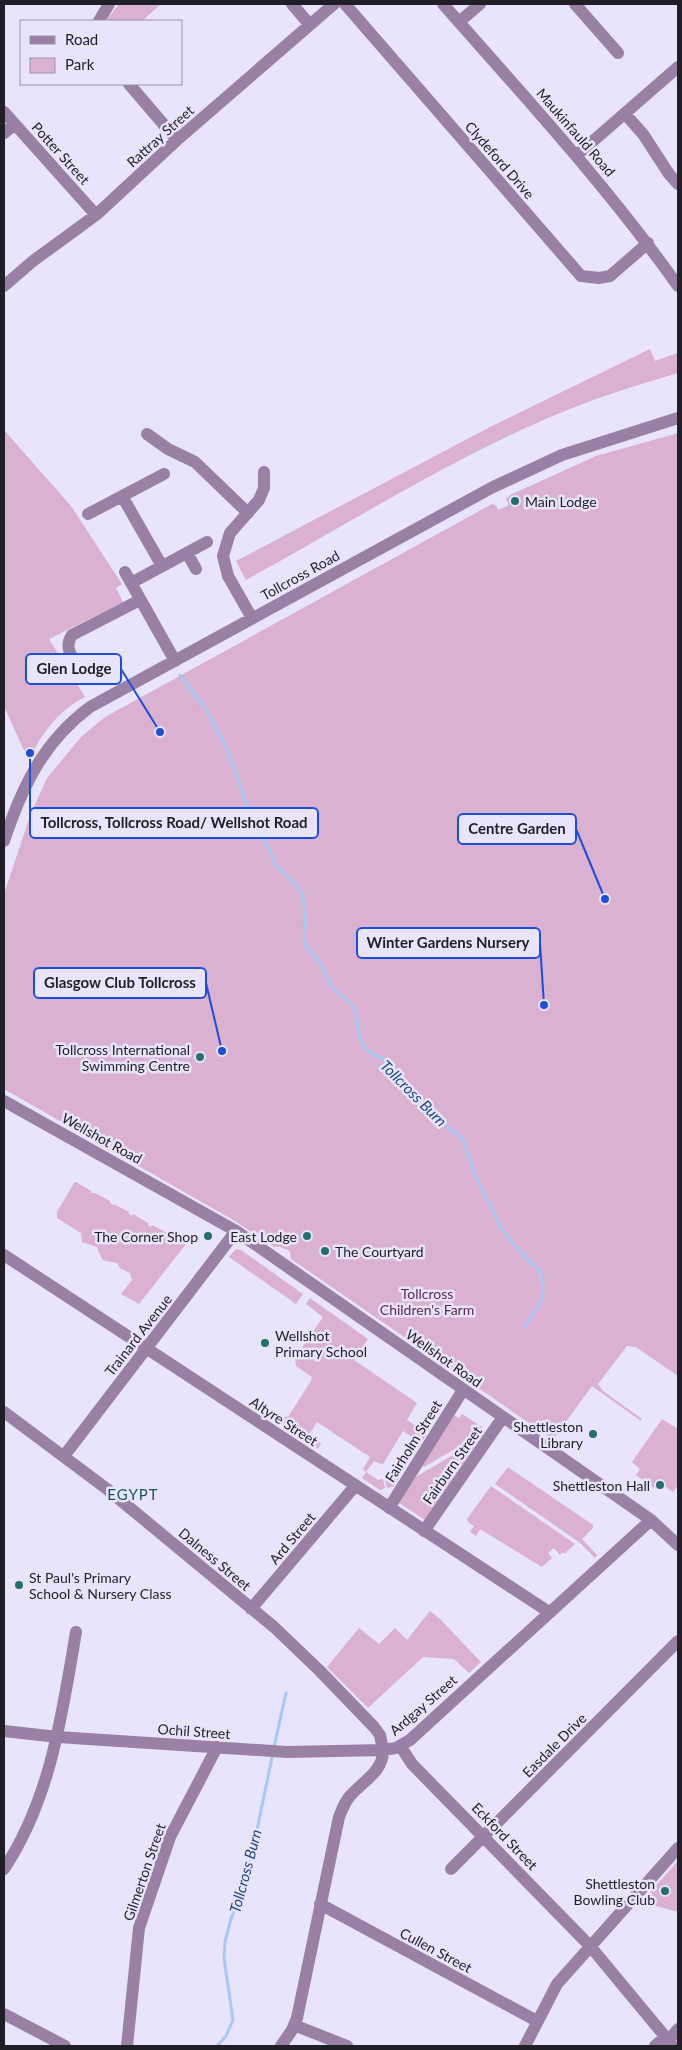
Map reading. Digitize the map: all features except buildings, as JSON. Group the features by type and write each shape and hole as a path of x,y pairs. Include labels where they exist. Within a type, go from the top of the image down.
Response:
{"street":[{"path":"100,20 109,4"},
{"path":"292,4 310,24"},
{"name":"Rattray Street","path":"4,286 33,261 96,215 176,140 334,4"},
{"name":"Clydeford Drive","path":"345,4 581,276 599,278 610,276 648,244"},
{"name":"Maukinfauld Road","path":"443,4 577,155 648,244 678,286"},
{"path":"459,22 480,4"},
{"path":"575,4 618,54"},
{"path":"577,155 678,68"},
{"path":"130,85 176,140"},
{"name":"Potter Street","path":"4,112 96,215"},
{"path":"625,114 678,184"},
{"path":"4,133 14,124"},
{"name":"Tollcross Road","path":"4,841 16,804 41,758 81,714 103,699 542,463 585,446 678,418"},
{"path":"146,434 168,449 194,462 248,513"},
{"path":"252,618 228,576 222,556 230,533 259,500 264,488 264,472"},
{"path":"88,514 164,474"},
{"path":"122,496 162,566"},
{"path":"175,661 128,578 162,566 207,542"},
{"path":"187,553 196,569"},
{"path":"78,667 68,649 68,642 72,635 140,600"},
{"path":"4,799 16,804"},
{"name":"Wellshot Road","path":"4,1101 236,1231 651,1520 678,1545"},
{"name":"Trainard Avenue","path":"64,1456 236,1231"},
{"name":"Altyre Street","path":"4,1255 549,1612"},
{"name":"Fairholm Street","path":"389,1508 463,1390"},
{"name":"Dalness Street","path":"4,1412 108,1489 251,1608 320,1671 374,1727 380,1735 383,1750"},
{"name":"Fairburn Street","path":"424,1531 503,1417"},
{"name":"Ard Street","path":"251,1608 355,1486"},
{"name":"Ardgay Street","path":"280,2046 294,2025 339,1817 344,1805 378,1768 383,1750 401,1747 651,1520"},
{"path":"4,1869 15,1852 42,1792 58,1737 76,1632"},
{"name":"Easdale Drive","path":"451,1869 678,1641"},
{"name":"Ochil Street","path":"4,1731 58,1737 288,1752 383,1750"},
{"name":"Eckford Street","path":"401,1747 412,1764 485,1836 590,1946 669,2041"},
{"name":"Gilmerton Street","path":"127,2046 139,1928 170,1837 217,1748"},
{"path":"525,2046 556,1984 678,1848"},
{"name":"Cullen Street","path":"320,1904 537,2021"},
{"path":"4,2014 65,2046"},
{"path":"294,2025 347,2046"},
{"path":"655,2046 669,2041 678,2029"}],"green space":[{"path":"119,4 161,4 143,20 107,20"},
{"path":"650,349 655,361 678,353 678,373 589,402 519,431 401,492 246,580 236,561 492,426"},
{"path":"4,430 71,506 122,584 116,588 123,602 49,639 85,697 61,713 48,728 33,752 26,755 4,706"},
{"name":"Tollcross Children's Farm","path":"678,433 678,1376 636,1347 627,1346 598,1384 603,1391 642,1419 641,1421 592,1386 554,1438 551,1438 291,1259 290,1251 274,1247 233,1220 4,1089 4,894 30,816 47,778 81,737 105,717 492,504 496,505 498,510 509,505 506,499 510,495 596,456"},
{"path":"76,1182 92,1193 110,1201 113,1205 129,1212 132,1216 133,1214 148,1223 151,1227 152,1225 167,1233 166,1235 186,1244 139,1304 121,1294 132,1280 130,1273 120,1268 117,1263 103,1260 97,1247 82,1242 81,1233 57,1218 57,1212"},
{"path":"236,1249 241,1250 303,1294 296,1304 229,1257"},
{"path":"310,1298 368,1339 354,1360 417,1403 407,1420 427,1433 413,1456 407,1452 415,1439 403,1431 383,1464 374,1461 366,1472 363,1469 370,1457 317,1422 309,1435 321,1443 318,1449 281,1424 286,1416 288,1417 312,1377 296,1366 295,1358 323,1317 306,1304"},
{"path":"462,1414 482,1427 479,1435 424,1467 422,1466 454,1415 459,1418"},
{"path":"662,1419 678,1429 678,1485 673,1492 659,1482 654,1488 636,1475 640,1469 632,1462"},
{"path":"480,1439 425,1520 399,1503 414,1478"},
{"path":"406,1454 412,1457 394,1486 387,1488 385,1479 392,1477"},
{"path":"508,1467 593,1525 593,1528 582,1539 597,1555 595,1558 579,1542 495,1484"},
{"path":"366,1472 378,1480 383,1479 385,1488 380,1490 362,1478"},
{"path":"491,1486 575,1544 564,1554 563,1552 560,1555 554,1548 548,1553 552,1558 542,1567 480,1529 476,1536 470,1532 474,1526 467,1519"},
{"path":"430,1611 481,1662 469,1673 454,1659 423,1657 368,1708 327,1667 359,1628 379,1644 395,1628 407,1640"},
{"name":"Shettleston Bowling Club","path":"678,1861 678,1912 641,1902"}],"waterway":[{"name":"Tollcross Burn","path":"180,675 207,711 227,749 252,819 275,864 296,885 303,897 306,920 304,937 306,946 321,964 331,986 352,1005 356,1012 359,1036 363,1045 367,1050 384,1060 426,1108 463,1140 476,1178 501,1227 512,1243 539,1270 543,1285 542,1296 539,1305 524,1327"},
{"name":"Tollcross Burn","path":"274,1747 286,1693"},
{"name":"Tollcross Burn","path":"217,2046 226,2036 233,2020 224,1958 225,1942 249,1868 273,1753"}],"place":[{"name":"Main Lodge","path":"515,501"},
{"name":"Glen Lodge","path":"160,732"},
{"name":"Tollcross, Tollcross Road/ Wellshot Road","path":"30,753"},
{"name":"Centre Garden","path":"605,899"},
{"name":"Winter Gardens Nursery","path":"544,1005"},
{"name":"Glasgow Club Tollcross","path":"222,1051"},
{"name":"Tollcross International Swimming Centre","path":"200,1057"},
{"name":"The Corner Shop","path":"208,1236"},
{"name":"East Lodge","path":"307,1236"},
{"name":"The Courtyard","path":"325,1251"},
{"name":"Wellshot Primary School","path":"265,1343"},
{"name":"Shettleston Library","path":"593,1434"},
{"name":"Shettleston Hall","path":"660,1485"},
{"name":"St Paul's Primary School & Nursery Class","path":"19,1585"},
{"name":"Shettleston Bowling Club","path":"665,1891"}],"district":[{"name":"EGYPT","path":"133,1494"}]}
